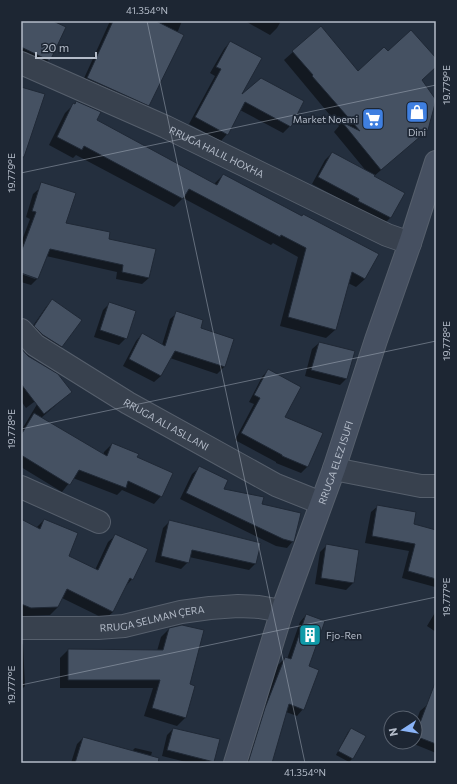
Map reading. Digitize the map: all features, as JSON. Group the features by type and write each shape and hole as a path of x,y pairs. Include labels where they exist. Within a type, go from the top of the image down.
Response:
{"main road":[{"name":"RRUGA ELEZ ISUFI","path":"235,763 282,611 334,469 436,162"}],"street":[{"name":"RRUGA HALIL HOXHA","path":"21,63 166,127 387,235 410,242"},
{"name":"RRUGA ALI ASLLANI","path":"21,330 35,344 128,403 276,485 321,503"},
{"path":"334,469 421,486 436,486"},
{"path":"21,487 99,522"},
{"name":"RRUGA SELMAN ÇERA","path":"21,628 98,628 124,626 181,612 238,606 259,607 282,611"}],"building":[{"path":"21,21 53,21 66,27 50,61 21,47"},
{"path":"113,21 156,21 184,35 149,106 87,78"},
{"path":"321,26 358,71 384,47 388,51 411,30 436,58 436,67 422,80 436,100 428,130 381,170 342,122 360,131 292,51"},
{"path":"230,41 262,58 242,94 261,78 304,101 291,127 245,102 228,135 195,117 221,69 216,67"},
{"path":"21,87 45,94 24,157 21,157"},
{"path":"76,101 101,112 97,120 217,185 223,174 302,216 303,214 379,254 365,279 352,272 336,330 288,317 306,248 281,235 280,237 189,189 183,199 84,146 82,150 57,137 73,103 75,104"},
{"path":"332,152 405,193 391,218 358,201 359,199 318,177"},
{"path":"41,182 76,193 66,223 110,232 109,239 156,249 149,278 122,272 123,265 50,249 38,279 21,273 21,252 36,212 32,211"},
{"path":"52,299 82,320 62,347 43,335 34,326"},
{"path":"109,302 136,311 127,339 100,330"},
{"path":"176,311 203,320 201,328 234,339 225,367 175,351 161,376 129,359 142,333 165,346"},
{"path":"319,342 355,351 347,379 311,370"},
{"path":"21,348 28,356 58,374 72,392 44,414 21,384"},
{"path":"268,369 301,387 285,417 323,433 308,467 282,456 241,433 260,398 254,395"},
{"path":"34,413 107,456 112,443 139,454 137,457 173,473 162,497 128,481 126,488 79,470 70,485 21,455 21,435"},
{"path":"199,466 228,480 224,489 264,497 262,504 301,513 294,542 283,539 186,493"},
{"path":"377,505 416,512 414,524 436,530 436,579 408,571 415,544 372,536"},
{"path":"21,519 40,529 44,519 78,533 69,556 98,570 115,534 148,549 133,580 130,578 113,612 67,589 58,607 31,608 21,604"},
{"path":"169,520 261,543 256,564 192,550 189,563 161,556"},
{"path":"326,544 359,550 354,583 321,578"},
{"path":"306,614 325,621 309,666 319,670 304,710 289,704 272,763 248,763 265,708 285,657 291,659"},
{"path":"182,625 204,630 190,684 195,686 186,718 152,708 160,680 68,680 68,649 163,650 169,628"},
{"path":"436,683 436,744 423,739 423,715"},
{"path":"173,728 220,739 214,762 167,750"},
{"path":"351,728 366,736 353,759 338,751"},
{"path":"83,737 159,758 158,763 75,763"}],"place":[{"name":"Dini","path":"417,112"},
{"name":"Market Noemi","path":"373,119"},
{"name":"Fjo-Ren","path":"310,635"}]}
